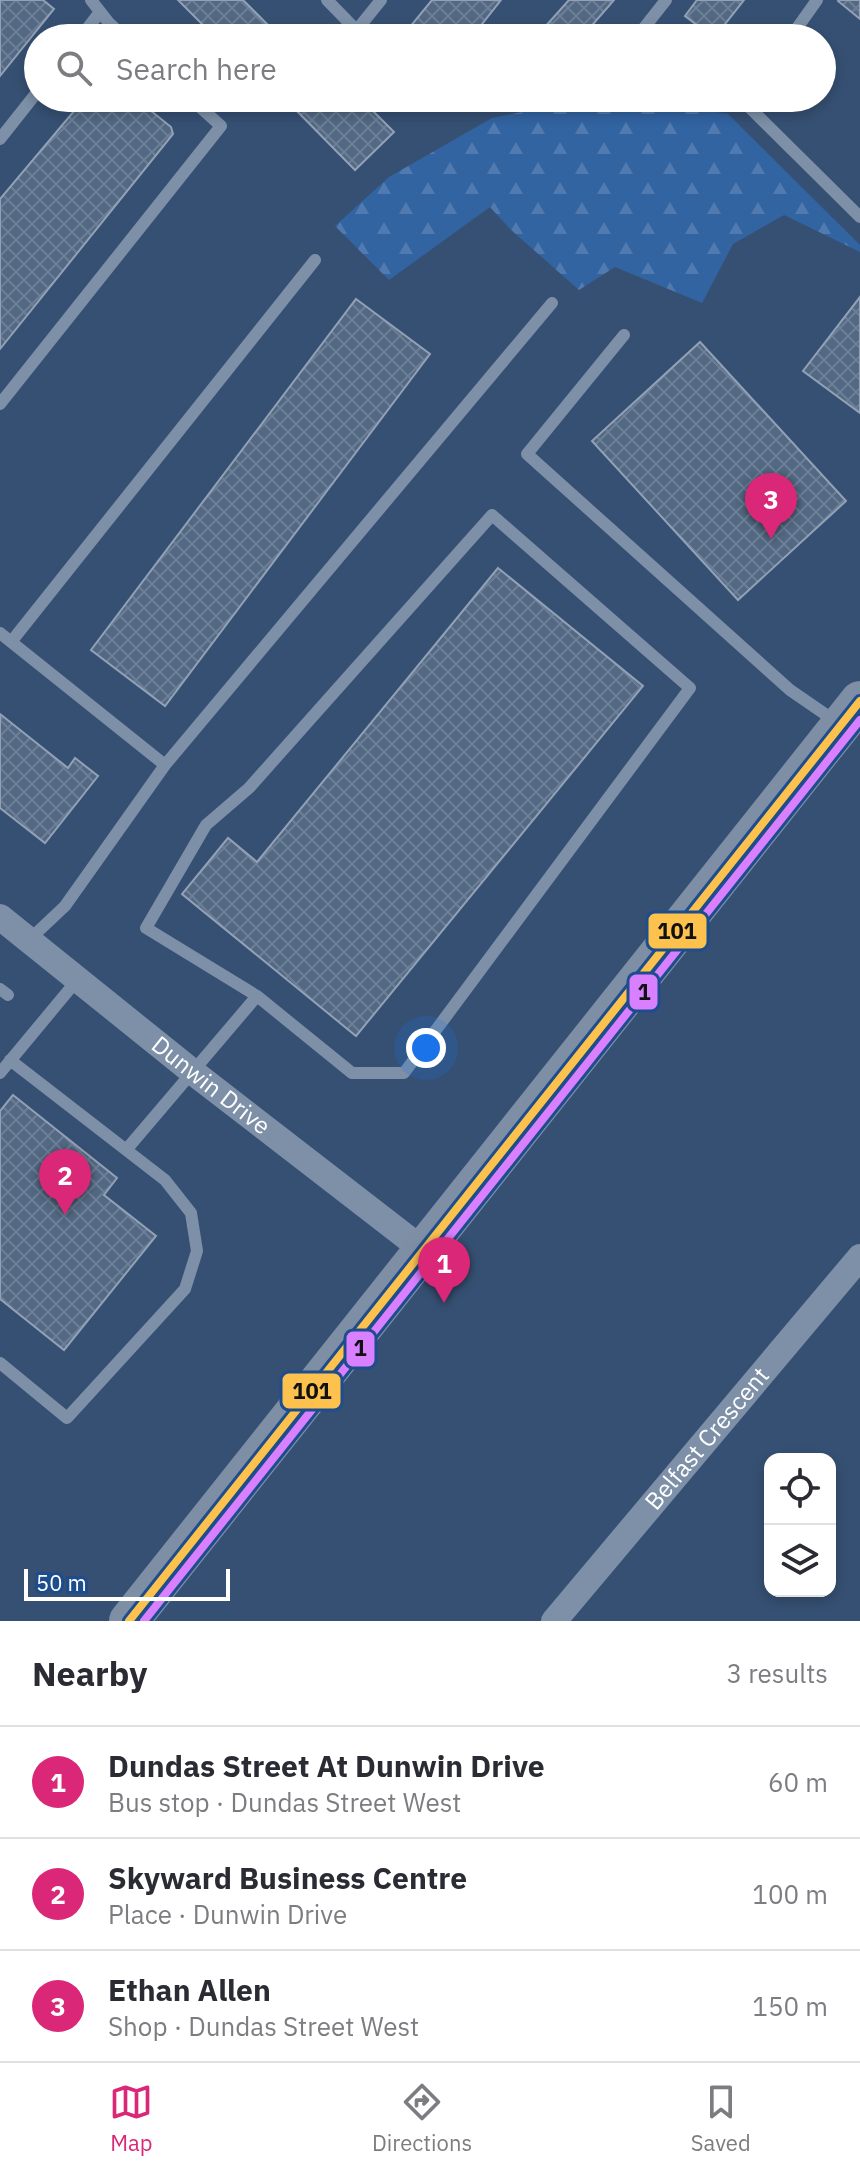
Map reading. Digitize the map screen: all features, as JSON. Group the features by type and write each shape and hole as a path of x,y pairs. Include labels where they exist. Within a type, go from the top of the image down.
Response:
{"main road":[{"path":"129,1621 850,713"}],"street":[{"name":"Dunwin Drive","path":"0,917 194,1073 423,1250"},
{"name":"Belfast Crescent","path":"554,1621 860,1257"}],"lane":[{"path":"91,0 112,24"},
{"path":"327,0 350,24"},
{"path":"366,24 381,0"},
{"path":"647,24 666,0"},
{"path":"800,24 817,0"},
{"path":"91,24 100,12"},
{"path":"0,139 24,109"},
{"path":"0,404 221,126 206,112"},
{"path":"754,112 860,217"},
{"path":"11,642 315,260"},
{"path":"29,940 65,906 165,765 552,303"},
{"path":"624,335 527,454 790,690 850,713"},
{"path":"492,515 690,688 404,1073 352,1073 257,996 146,928 206,825 249,788 492,515"},
{"path":"0,633 165,765"},
{"path":"0,1073 78,979"},
{"path":"126,1150 257,996"},
{"path":"0,1363 67,1418 185,1289 197,1251 191,1213 165,1180 10,1060"}],"green space":[{"path":"522,112 728,114 860,245 860,252 784,215 733,244 702,303 615,267 579,290 510,229 490,207 389,280 335,226 389,177 492,118"}],"building":[{"path":"0,0 43,0 54,9 42,24 24,24 24,46 0,76"},
{"path":"178,0 243,0 267,24 202,24"},
{"path":"432,0 501,0 482,24 412,24"},
{"path":"569,0 614,0 593,24 548,24"},
{"path":"697,0 744,0 725,24 696,24 685,16"},
{"path":"839,0 860,0 860,19 838,1"},
{"path":"73,112 152,112 171,127 173,134 0,349 0,199"},
{"path":"298,112 374,112 394,132 355,170"},
{"path":"860,297 860,413 803,371"},
{"path":"356,299 430,354 165,706 91,650"},
{"path":"700,342 846,501 738,600 592,441"},
{"path":"498,568 643,686 356,1036 182,894 228,838 257,862"},
{"path":"0,714 68,768 75,758 98,776 45,843 0,808"},
{"path":"13,1095 117,1178 104,1195 156,1236 64,1350 0,1299 0,1111"}],"transit line":[{"name":"101","path":"129,1621 860,701"},
{"name":"1","path":"144,1621 860,720"}],"place":[{"name":"Ethan Allen","path":"771,539"},
{"name":"Skyward Business Centre","path":"65,1215"},
{"name":"Dundas Street At Dunwin Drive","path":"444,1303"}]}
